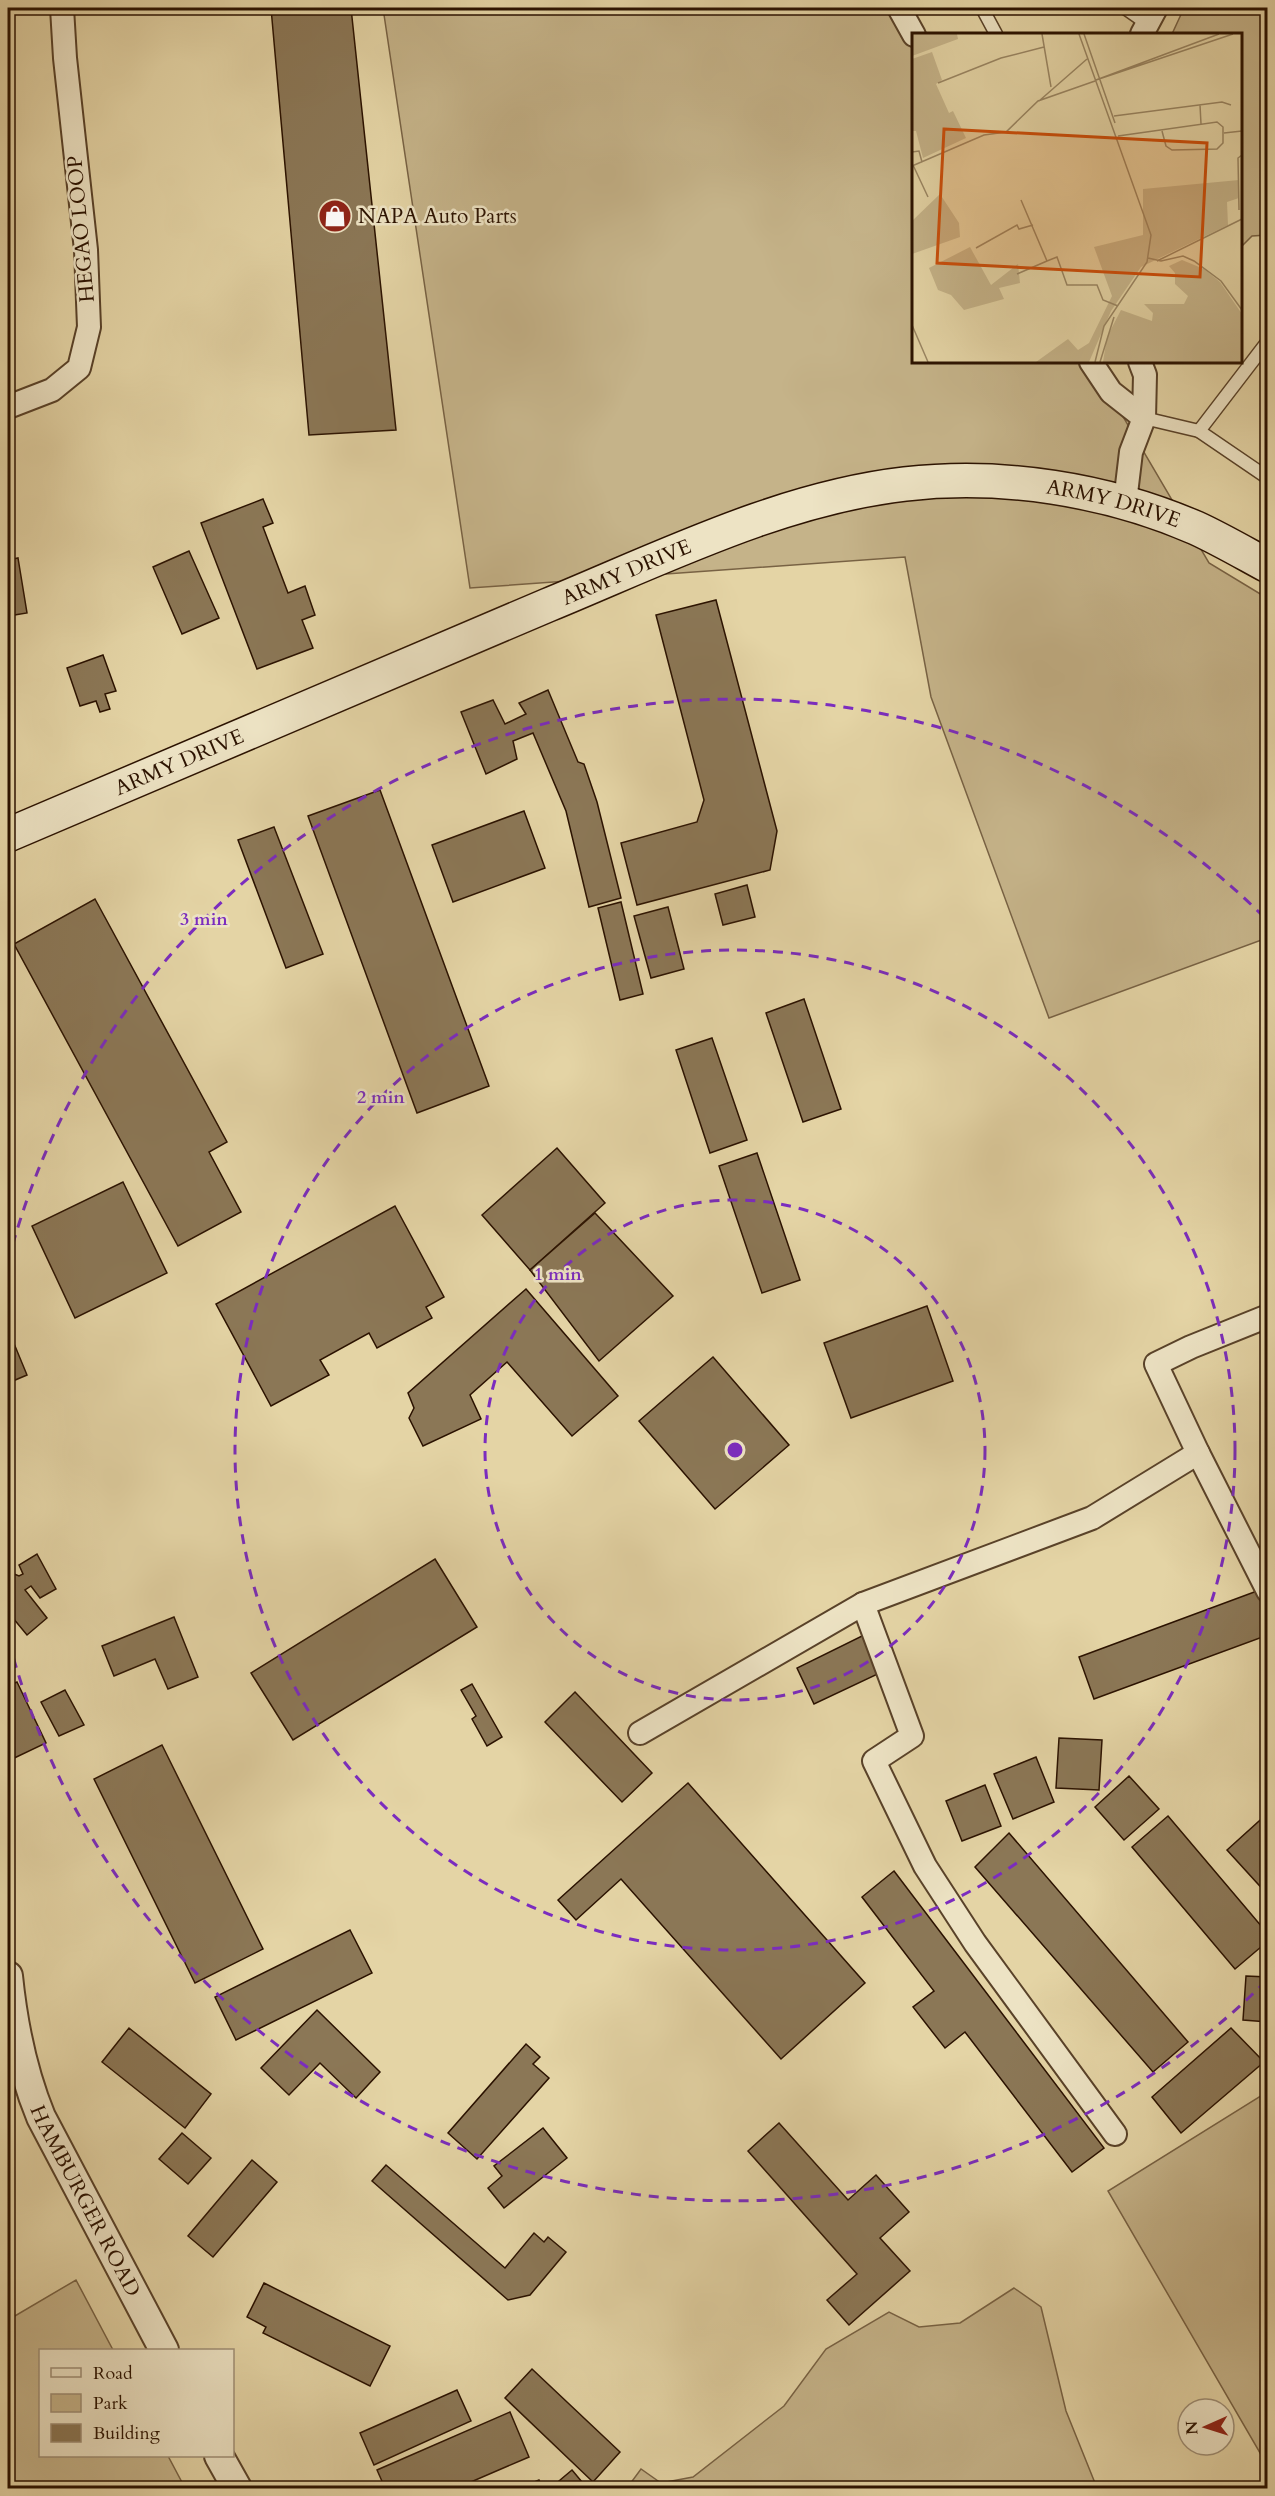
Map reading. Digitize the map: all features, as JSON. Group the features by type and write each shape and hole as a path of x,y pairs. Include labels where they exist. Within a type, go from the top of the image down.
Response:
{"main road":[{"name":"ARMY DRIVE","path":"8,835 613,578 720,535 819,501 862,490 951,481 1042,487 1125,502 1198,529 1268,566"}],"street":[{"name":"HEGAO LOOP","path":"8,407 52,390 79,368 89,327 86,250 64,58 62,8"},
{"path":"899,8 913,33"},
{"path":"1092,363 1111,393 1144,418"},
{"path":"1125,502 1131,452 1144,418 1145,375 1140,363"},
{"path":"1268,1316 1191,1347 1156,1364 1268,1591"},
{"path":"640,1733 863,1604 1092,1518 1198,1453"},
{"path":"863,1604 912,1736 874,1761 925,1866 975,1943 1115,2134"},
{"name":"HAMBURGER ROAD","path":"8,1976 21,2075 163,2349"},
{"path":"220,2457 237,2488"}],"lane":[{"path":"982,8 995,33"},
{"path":"1125,8 1149,22"},
{"path":"1199,431 1268,341"},
{"path":"1144,418 1199,431 1268,478"}],"green space":[{"path":"383,8 901,8 914,33 912,363 1092,363 1209,563 1267,598 1267,938 1049,1018 931,697 905,557 470,588"},
{"path":"1184,8 1267,8 1267,235 1252,236 1242,246 1242,33 1172,33"},
{"path":"1267,2092 1267,2465 1236,2412 1236,2397 1228,2397 1108,2191"},
{"path":"76,2280 112,2349 39,2349 39,2457 169,2457 185,2488 8,2488 8,2320"},
{"path":"1014,2288 1041,2307 1066,2411 1097,2488 627,2488 641,2469 661,2483 693,2477 784,2406 826,2349 889,2312 919,2327 960,2323"}],"building":[{"path":"271,8 351,8 396,430 309,435"},
{"path":"263,499 273,523 263,527 288,593 305,586 315,615 302,620 313,648 257,669 201,523"},
{"path":"189,551 219,618 182,634 153,567"},
{"path":"18,558 27,613 8,616 8,560"},
{"path":"716,600 777,831 770,870 637,905 621,843 697,822 704,800 656,615"},
{"path":"103,655 116,691 105,694 110,709 100,712 96,701 80,706 67,668"},
{"path":"548,690 578,762 584,764 597,802 621,898 589,907 566,811 533,733 513,741 517,759 486,774 461,712 493,700 505,724 526,714 519,703"},
{"path":"380,790 489,1086 417,1113 308,816"},
{"path":"524,811 545,868 453,902 432,845"},
{"path":"274,827 323,954 286,968 238,840"},
{"path":"747,885 755,917 723,925 715,894"},
{"path":"95,899 227,1142 209,1152 241,1212 178,1246 14,944"},
{"path":"621,902 643,994 620,1000 598,908"},
{"path":"668,907 684,969 651,978 634,916"},
{"path":"804,999 841,1109 803,1122 766,1013"},
{"path":"712,1038 747,1140 710,1153 676,1050"},
{"path":"557,1148 605,1203 530,1270 482,1215"},
{"path":"757,1153 800,1280 762,1293 719,1166"},
{"path":"123,1182 167,1273 75,1318 32,1226"},
{"path":"395,1206 444,1297 426,1307 432,1318 377,1348 369,1333 320,1360 329,1375 271,1406 216,1304"},
{"path":"595,1213 673,1296 599,1361 530,1270"},
{"path":"526,1289 618,1396 572,1436 507,1362 470,1395 481,1419 423,1446 409,1418 414,1408 408,1393"},
{"path":"927,1306 953,1381 851,1418 824,1343"},
{"path":"8,1329 27,1375 8,1383"},
{"path":"713,1357 789,1445 715,1509 639,1421"},
{"path":"37,1554 56,1589 40,1598 31,1586 25,1590 47,1618 27,1635 8,1612 8,1581 14,1574 19,1576 23,1574 19,1565"},
{"path":"435,1559 477,1627 293,1740 251,1673"},
{"path":"1257,1591 1268,1620 1268,1635 1094,1699 1079,1657"},
{"path":"174,1617 198,1677 168,1689 155,1659 114,1676 102,1646"},
{"path":"864,1635 882,1672 814,1704 797,1668"},
{"path":"17,1682 46,1743 8,1761 8,1686"},
{"path":"472,1684 502,1737 487,1746 472,1719 476,1716 461,1690"},
{"path":"65,1690 84,1725 59,1736 41,1702"},
{"path":"575,1692 652,1773 622,1802 545,1722"},
{"path":"1059,1738 1102,1740 1099,1790 1056,1788"},
{"path":"162,1745 263,1949 195,1983 94,1779"},
{"path":"1036,1757 1054,1802 1013,1819 994,1774"},
{"path":"1129,1776 1159,1809 1124,1840 1095,1807"},
{"path":"688,1783 865,1983 781,2059 621,1879 576,1920 558,1900"},
{"path":"985,1785 1001,1826 962,1841 946,1801"},
{"path":"1268,1813 1268,1895 1227,1850"},
{"path":"1168,1816 1268,1934 1268,1941 1235,1969 1132,1847"},
{"path":"1009,1833 1188,2042 1153,2072 975,1867"},
{"path":"894,1871 1104,2148 1072,2172 965,2032 945,2048 913,2007 934,1991 862,1897"},
{"path":"350,1930 372,1973 236,2040 215,1997"},
{"path":"1246,1976 1268,1977 1268,2022 1243,2020"},
{"path":"317,2010 380,2072 356,2098 320,2063 289,2095 261,2068"},
{"path":"129,2028 211,2094 185,2128 102,2062"},
{"path":"1231,2028 1264,2062 1181,2133 1152,2097"},
{"path":"526,2044 540,2057 533,2064 549,2078 477,2159 448,2133"},
{"path":"779,2123 848,2200 876,2175 909,2212 880,2238 910,2271 849,2325 827,2300 857,2274 748,2151"},
{"path":"543,2128 567,2158 504,2208 488,2188 502,2176 494,2166"},
{"path":"182,2133 211,2158 188,2184 159,2159"},
{"path":"252,2160 277,2182 213,2257 188,2236"},
{"path":"386,2165 505,2268 534,2233 544,2242 548,2237 566,2252 530,2295 508,2300 372,2181"},
{"path":"264,2283 390,2346 370,2386 263,2333 266,2327 247,2317"},
{"path":"532,2369 620,2452 593,2482 505,2398"},
{"path":"457,2390 471,2421 374,2465 360,2433"},
{"path":"510,2412 529,2457 457,2488 385,2488 377,2470"},
{"path":"572,2470 587,2488 555,2488 553,2486"},
{"path":"539,2480 543,2488 520,2488"}],"place":[{"name":"NAPA Auto Parts","path":"335,216"}]}
